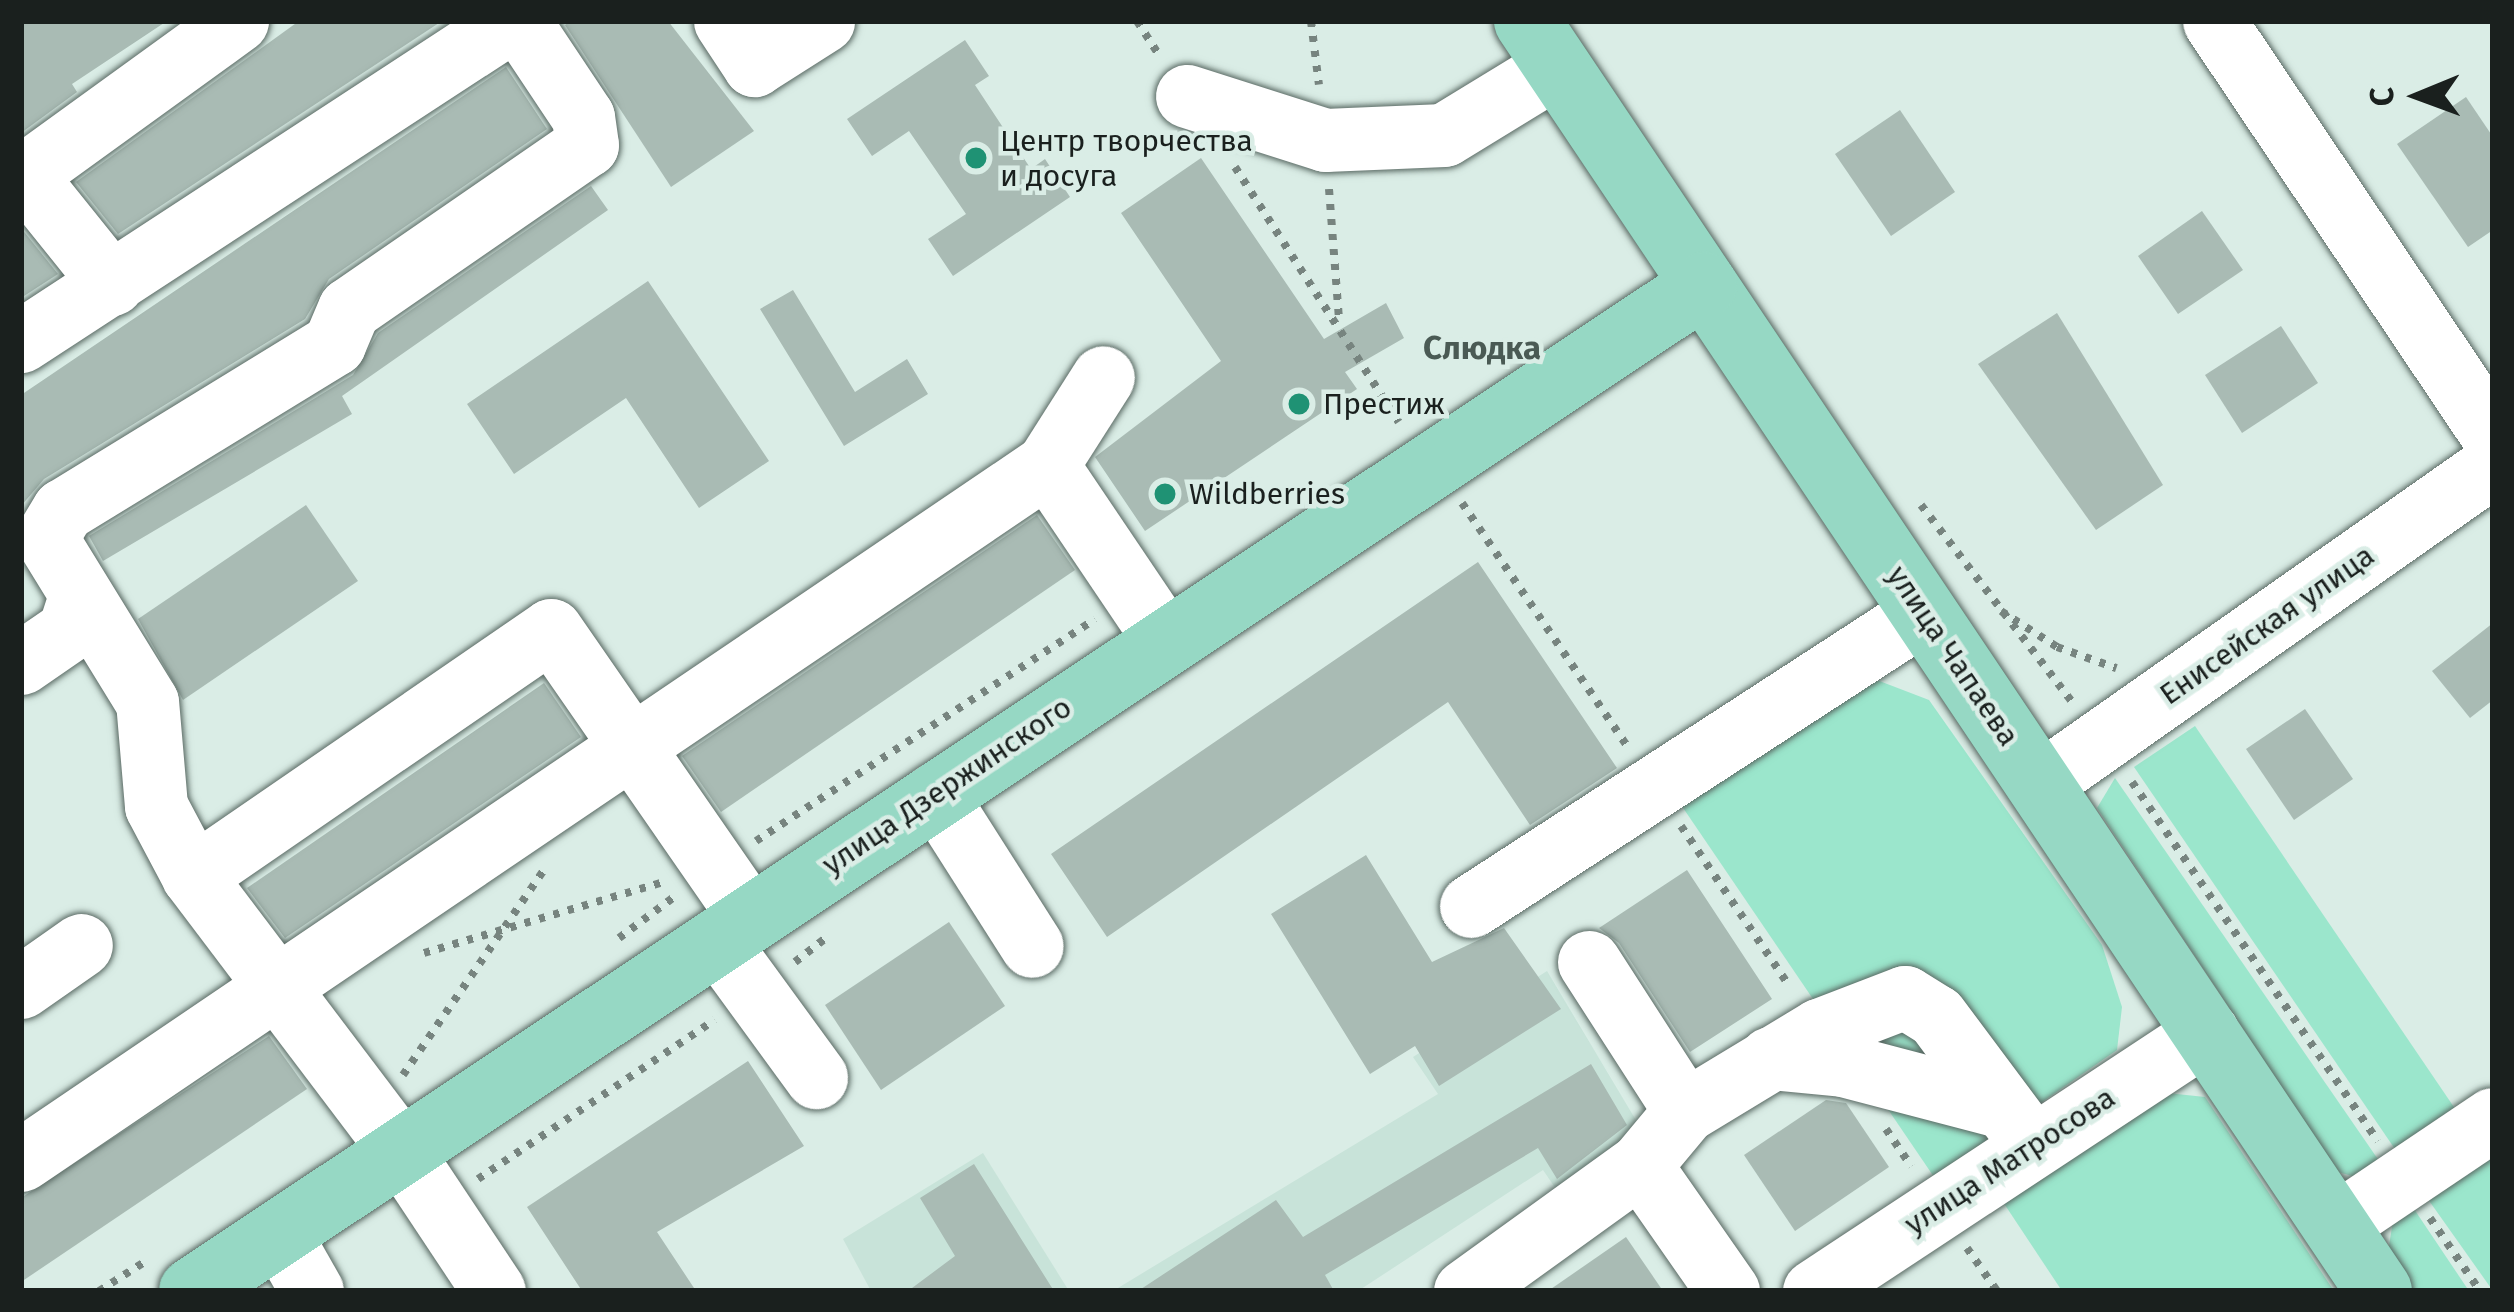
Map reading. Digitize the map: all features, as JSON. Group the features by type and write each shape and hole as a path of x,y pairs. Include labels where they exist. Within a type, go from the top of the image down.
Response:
{"main road":[{"name":"улица Чапаева","path":"1542,44 2379,1291"},
{"name":"улица Дзержинского","path":"192,1291 279,1233 386,1136 727,908 935,794 1704,285"}],"street":[{"path":"112,284 22,173 237,21"},
{"path":"21,341 515,21 584,117 586,145 349,309 334,344 62,510 46,538 147,702 156,806 193,876 276,995 438,1207 494,1291"},
{"path":"725,21 754,65 823,21"},
{"path":"2214,21 2493,436"},
{"path":"1187,96 1325,140 1444,135 1542,44"},
{"path":"21,1160 276,995 631,744 1047,465 1103,377"},
{"path":"1047,465 1165,640"},
{"name":"Енисейская улица","path":"2039,784 2493,465"},
{"path":"21,663 70,630 80,596"},
{"path":"1471,906 1924,612"},
{"path":"193,876 551,630 631,744 727,908 755,993 816,1077"},
{"path":"935,794 1032,946"},
{"path":"21,987 80,944"},
{"path":"1589,962 1684,1111"},
{"name":"улица Матросова","path":"1814,1291 1940,1208 2018,1127 2207,1032"},
{"path":"1465,1291 1640,1165 1684,1111 1811,1051 2018,1127"},
{"path":"2335,1225 2493,1119"},
{"path":"1640,1165 1728,1291"},
{"path":"279,1233 312,1291"}],"path":[{"path":"1137,21 1404,418"},
{"path":"1915,496 1995,607 2104,741 2480,1291"},
{"path":"1462,503 1656,788 1811,1051 1940,1208 1997,1291"},
{"path":"1995,607 2057,647 2187,681"},
{"path":"386,1136 502,931 554,856"},
{"path":"411,957 502,931 727,908"},
{"path":"438,1207 755,993"}],"shaded area":[{"path":"1547,971 1643,1132 1556,1189 1543,1170 1358,1291 1113,1291 1438,1094 1413,1057"},
{"path":"983,1153 1069,1291 871,1291 843,1239"}],"green space":[{"path":"1869,677 1929,700 2102,945 2122,1007 2117,1050 1934,1177 1677,799"},
{"path":"2195,726 2460,1116 2399,1155 2134,767"},
{"path":"2115,778 2384,1168 2359,1178 2338,1172 2097,808"},
{"path":"2167,1093 2205,1097 2334,1291 2062,1291 1999,1196"},
{"path":"2484,1149 2493,1162 2493,1291 2425,1195"},
{"path":"2410,1203 2469,1291 2414,1291 2388,1252 2393,1221"}],"building":[{"path":"21,21 167,21 72,84 77,92 21,133"},
{"path":"299,21 442,21 118,234 76,182"},
{"path":"571,21 668,21 754,131 671,187 565,25"},
{"name":"Центр творчества и досуга","path":"965,40 989,76 975,85 1004,129 1031,169 1045,159 1070,197 953,276 928,239 966,214 909,131 872,156 847,119"},
{"path":"506,67 547,129 329,279 305,319 44,479 21,506 21,395"},
{"path":"2466,97 2493,137 2493,230 2468,247 2397,144"},
{"path":"1900,110 1955,192 1891,236 1835,154"},
{"path":"1201,158 1324,339 1386,303 1404,338 1345,372 1357,389 1145,531 1095,457 1221,361 1121,213"},
{"path":"591,186 608,210 342,396 352,414 103,561 89,536 353,375 378,333"},
{"path":"2202,211 2243,270 2178,314 2138,256"},
{"path":"21,228 58,274 21,298"},
{"path":"648,281 769,461 699,508 626,398 514,474 467,404"},
{"path":"793,290 855,392 907,359 928,394 844,446 760,309"},
{"path":"2057,313 2163,485 2096,530 1978,364"},
{"path":"2281,326 2318,383 2242,433 2205,375"},
{"path":"306,505 358,581 183,700 138,619"},
{"path":"1037,515 1075,570 721,812 682,756"},
{"path":"1478,562 1617,768 1530,825 1448,702 1107,937 1051,854"},
{"path":"2493,623 2493,700 2470,718 2432,671"},
{"path":"544,683 581,737 285,938 247,888"},
{"path":"2305,709 2353,779 2294,820 2246,749"},
{"path":"1366,855 1432,962 1504,928 1561,1009 1439,1086 1415,1046 1370,1074 1271,914"},
{"path":"1687,870 1772,999 1690,1052 1619,943 1599,928"},
{"path":"949,922 1005,1006 881,1090 825,1005"},
{"path":"269,1036 307,1089 21,1282 21,1198"},
{"path":"748,1061 804,1146 657,1232 696,1291 582,1291 527,1207"},
{"path":"1591,1064 1627,1125 1557,1179 1538,1148 1325,1275 1334,1291 1138,1291 1276,1200 1303,1237"},
{"path":"1826,1100 1846,1103 1889,1167 1795,1231 1744,1155"},
{"path":"974,1164 1054,1291 908,1291 955,1256 920,1198"},
{"path":"1626,1237 1663,1291 1548,1291"}],"place":[{"name":"Центр творчества и досуга","path":"976,158"},
{"name":"Престиж","path":"1299,404"},
{"name":"Wildberries","path":"1165,494"}],"district":[{"name":"Слюдка","path":"1482,349"}]}
